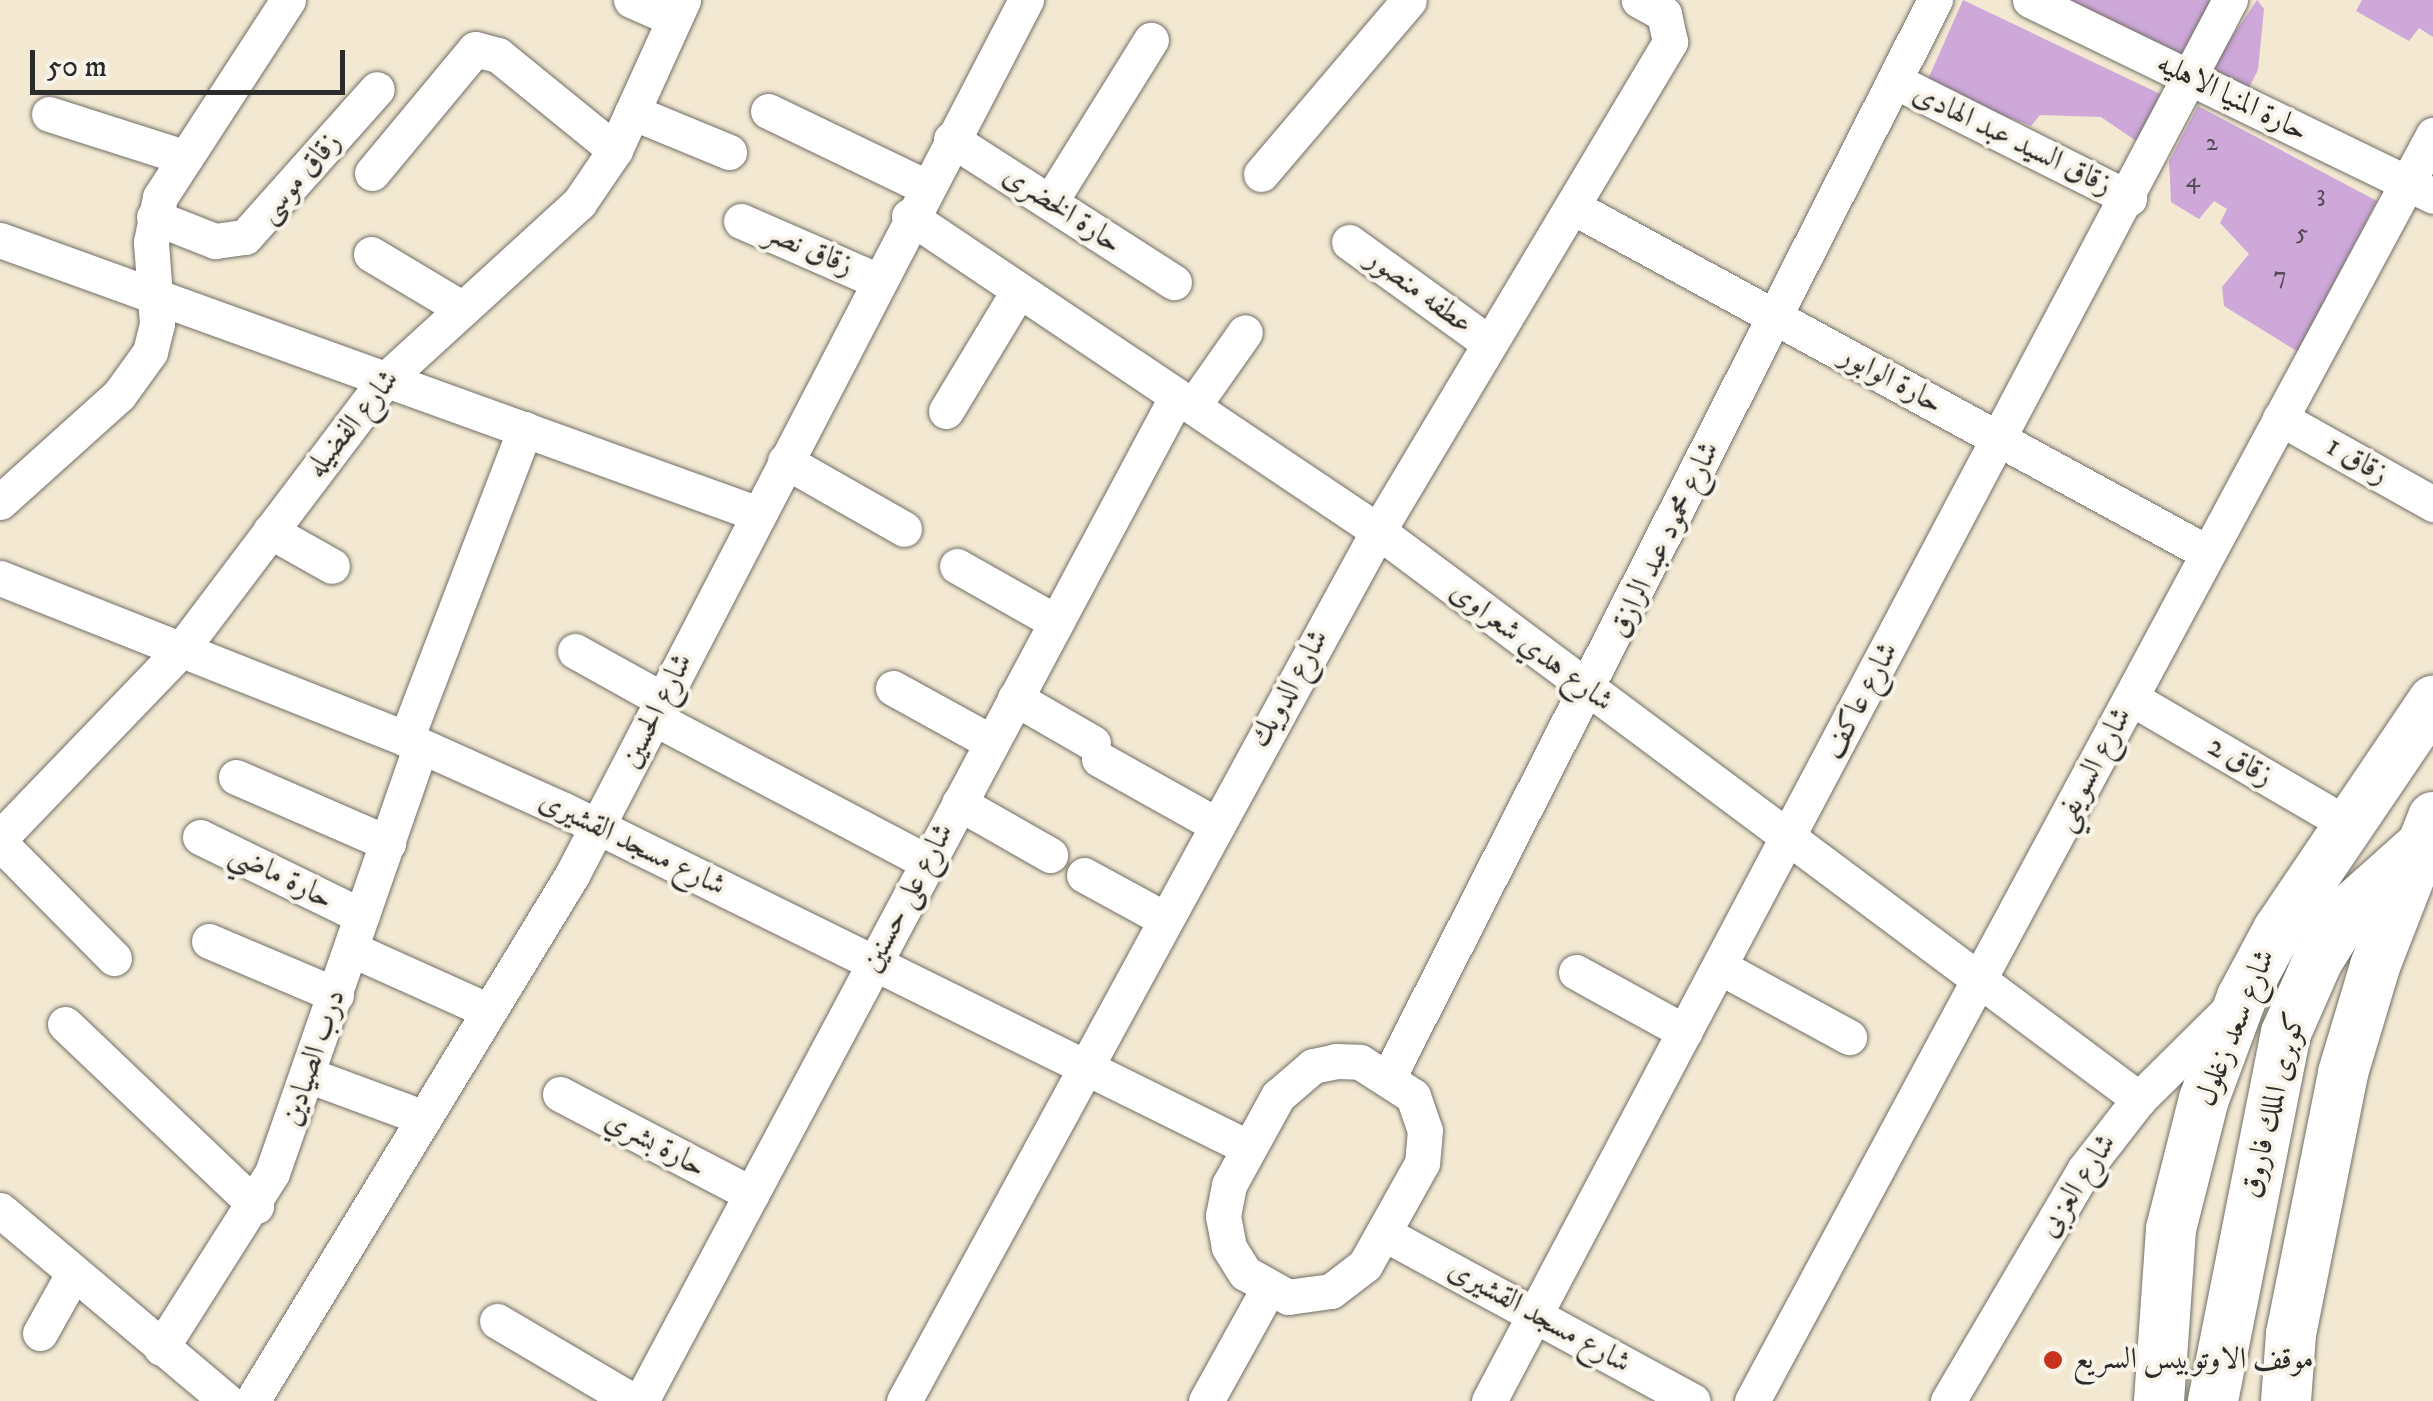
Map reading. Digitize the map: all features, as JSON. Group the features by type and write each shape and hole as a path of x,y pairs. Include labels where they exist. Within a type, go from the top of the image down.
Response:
{"main road":[{"name":"شارع سعد زغلول","path":"2159,1401 2171,1229 2204,1099 2242,997 2278,930 2433,700"},
{"path":"2286,1401 2290,1334 2320,1171 2360,1015 2425,833"},
{"name":"كوبرى الملك فاروق","path":"2213,1401 2286,1033 2318,960 2351,908 2425,833"},
{"path":"2242,997 2288,964 2318,960 2343,974 2360,1015"}],"street":[{"path":"0,502 136,375 150,352 156,295 154,217 181,156 288,0"},
{"path":"631,0 679,10"},
{"name":"شارع الحسين","path":"252,1401 599,826 876,280 1026,0"},
{"path":"1261,174 1408,0"},
{"name":"شارع الدويك","path":"904,1401 1162,918 1378,531 1670,42 1670,22 1639,0"},
{"name":"شارع محمود عبد الرازق","path":"1389,1076 1590,692 1935,0"},
{"name":"حارة المنيا الاهليه","path":"2030,0 2420,190"},
{"name":"شارع عاكف","path":"1489,1401 2192,79 2230,0"},
{"name":"شارع الفضيله","path":"0,840 180,651 385,380 558,226 616,150 679,10"},
{"path":"1050,202 1151,40"},
{"path":"372,173 475,49 498,55 616,150"},
{"name":"زقاق السيد عبد الهادى","path":"1895,82 2128,198"},
{"name":"زقاق موسى","path":"154,217 215,240 245,238 377,89"},
{"path":"632,112 729,152"},
{"name":"شارع هدي شعراوى","path":"768,112 917,201 1019,290 1378,531 2139,1099"},
{"path":"49,114 181,156"},
{"name":"شارع السويفي","path":"1752,1401 2280,418 2420,190 2433,135"},
{"name":"حارة الخضرى","path":"950,138 1174,282"},
{"name":"حارة الوابور","path":"1573,208 2208,553"},
{"name":"زقاق نصر","path":"741,221 876,280"},
{"path":"0,240 758,514"},
{"name":"عطفه منصور","path":"1348,242 1489,343"},
{"path":"371,254 463,308"},
{"path":"946,411 1019,290"},
{"name":"شارع على حسنين","path":"641,1401 1056,622 1185,401 1245,332"},
{"name":"زقاق 1","path":"2280,418 2433,504"},
{"name":"درب الصيادين","path":"161,1348 256,1206 308,1075 388,843 414,742 525,429"},
{"path":"785,461 904,529"},
{"path":"270,531 332,566"},
{"path":"957,566 1056,622"},
{"name":"شارع مسجد القشيرى","path":"0,578 414,742 599,826 1248,1146"},
{"path":"575,651 658,709 927,862"},
{"path":"893,688 991,742"},
{"path":"1015,698 1215,824"},
{"name":"زقاق 2","path":"2131,698 2350,826"},
{"path":"236,778 388,843"},
{"path":"959,803 1050,855"},
{"name":"حارة ماضي","path":"200,837 489,1010"},
{"path":"0,840 114,958"},
{"path":"1084,875 1162,918"},
{"path":"209,941 336,995"},
{"path":"1720,967 1849,1037"},
{"path":"1576,972 1685,1032"},
{"name":"شارع العزبى","path":"1948,1401 2084,1170 2139,1099 2242,997"},
{"path":"65,1024 256,1206"},
{"path":"1360,1062 1389,1076 1413,1096 1425,1146 1417,1178 1366,1265 1330,1291 1288,1297 1267,1291 1245,1274 1228,1246 1223,1216 1248,1146 1278,1096 1313,1066 1360,1062"},
{"path":"308,1075 424,1118"},
{"name":"حارة بشري","path":"560,1094 751,1194"},
{"path":"0,1210 227,1401"},
{"name":"شارع مسجد القشيرى","path":"1385,1234 1693,1401"},
{"path":"40,1332 73,1274"},
{"path":"1206,1401 1267,1291"},
{"path":"498,1322 633,1401"}],"building":[{"path":"1963,0 2177,102 2151,151 2101,117 2040,115 2031,126 1925,86"},
{"path":"2051,0 2223,0 2188,65"},
{"path":"2257,0 2264,9 2258,70 2246,94 2203,80"},
{"path":"2362,0 2433,0 2433,37 2419,28 2409,41 2356,11"},
{"path":"2198,106 2377,201 2298,352 2224,306 2222,287 2249,254 2220,223 2227,209 2214,201 2199,219 2171,202 2169,161"}],"place":[{"name":"موقف الاوتوبيس السريع","path":"2053,1360"}]}
